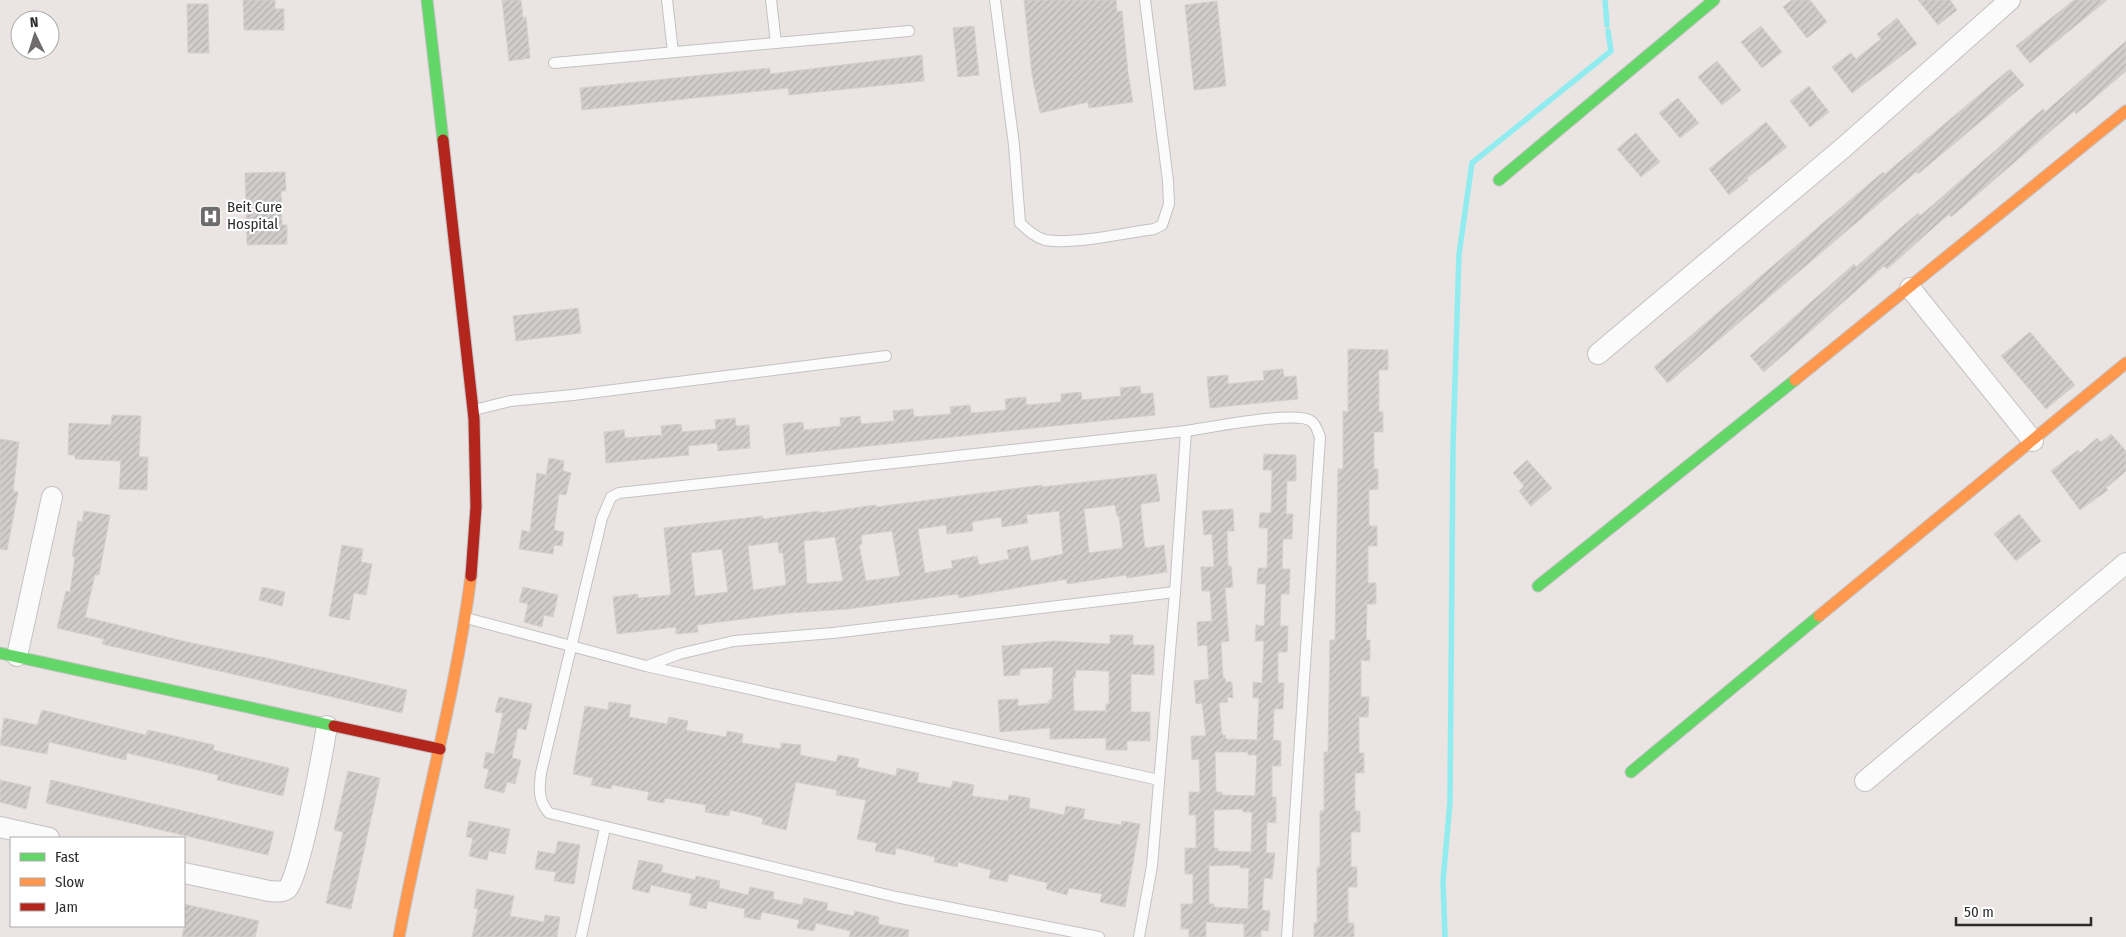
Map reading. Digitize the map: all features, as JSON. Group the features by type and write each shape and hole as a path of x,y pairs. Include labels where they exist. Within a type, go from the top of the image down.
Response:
{"street":[{"path":"398,937 440,749 465,618 472,566 476,506 473,410 426,0"},
{"path":"1499,180 1714,0"},
{"path":"1598,354 1843,148 2010,0"},
{"path":"1538,586 1910,288 2126,111"},
{"path":"1910,288 2033,441"},
{"path":"1631,772 2126,363"},
{"path":"52,497 9,654 328,726 440,749"},
{"path":"1865,781 2126,563"},
{"path":"185,872 268,891 287,889 293,880 304,841 328,726"},
{"path":"0,827 45,837"}],"lane":[{"path":"667,0 673,52"},
{"path":"771,0 776,43"},
{"path":"995,0 1014,145 1020,223 1030,232 1045,240 1074,240 1154,229 1162,225 1169,204 1168,181 1145,0"},
{"path":"554,63 909,30"},
{"path":"473,410 510,401 573,395 886,356"},
{"path":"1099,937 896,897 549,814 542,805 539,795 540,773 602,518 611,498 618,493 1186,431 1270,419 1300,417 1311,420 1320,437 1287,937"},
{"path":"1140,937 1152,866 1175,592 1186,431"},
{"path":"646,666 679,654 734,642 833,633 1175,592"},
{"path":"465,618 646,666 1159,780"},
{"path":"581,937 605,828"}],"building":[{"path":"243,0 275,0 275,9 284,9 284,30 244,30"},
{"path":"502,0 521,0 523,18 526,17 530,58 509,61"},
{"path":"1024,0 1116,0 1117,12 1122,11 1133,102 1089,108 1088,102 1040,113 1032,75"},
{"path":"1792,0 1810,0 1827,22 1807,38 1783,7"},
{"path":"1918,0 1950,0 1957,10 1938,25"},
{"path":"2074,0 2107,0 2030,63 2016,46"},
{"path":"1217,1 1226,86 1194,90 1185,5"},
{"path":"187,4 208,4 209,53 188,53"},
{"path":"1897,18 1917,44 1852,93 1832,67 1851,53 1856,59 1881,39 1877,34"},
{"path":"974,26 979,75 958,77 953,28"},
{"path":"1761,26 1782,52 1762,68 1741,42"},
{"path":"2126,41 2126,71 2076,114 2074,111 1951,217 1949,214 1887,269 1884,266 1764,372 1750,356 1854,264 1856,267 1918,213 1920,216 2043,109 2045,112"},
{"path":"922,55 924,81 789,95 788,88 582,110 580,88 770,68 770,74"},
{"path":"1717,61 1741,90 1722,105 1698,77"},
{"path":"2010,69 2024,85 1918,174 1916,172 1668,383 1654,367 1883,172 1885,174"},
{"path":"1809,86 1829,112 1810,127 1790,101"},
{"path":"1678,98 1699,123 1680,138 1659,113"},
{"path":"1766,122 1787,147 1747,178 1748,180 1729,195 1709,169"},
{"path":"1636,133 1660,162 1641,177 1617,149"},
{"path":"285,172 286,191 281,191 282,225 287,225 287,244 247,245 245,173"},
{"path":"578,308 581,333 516,341 513,316"},
{"path":"2030,332 2075,385 2046,409 2001,356"},
{"path":"1348,349 1388,350 1388,370 1379,370 1379,412 1383,412 1383,432 1374,432 1374,469 1378,469 1378,489 1369,490 1369,526 1377,526 1377,546 1368,546 1368,583 1376,583 1376,604 1367,604 1366,640 1370,640 1370,661 1361,660 1361,697 1369,697 1368,717 1359,717 1359,753 1364,753 1364,773 1355,773 1355,811 1360,811 1360,832 1351,832 1351,867 1357,867 1357,887 1348,887 1348,923 1354,923 1354,937 1314,937 1314,923 1317,923 1317,867 1320,867 1320,811 1324,811 1324,752 1328,752 1330,640 1335,640 1338,469 1343,469 1343,411 1348,412"},
{"path":"1283,369 1284,377 1296,376 1298,399 1210,408 1207,377 1228,375 1228,384 1264,380 1263,371"},
{"path":"1140,386 1141,394 1153,393 1155,415 786,455 783,424 803,422 804,430 841,426 840,418 860,416 861,424 894,421 893,411 913,409 914,417 951,414 950,407 970,405 971,413 1006,410 1005,399 1026,397 1026,405 1061,402 1061,394 1081,392 1082,400 1121,396 1120,388"},
{"path":"112,415 141,416 139,457 148,457 147,490 119,489 121,461 75,459 75,455 68,455 69,423 111,425"},
{"path":"735,418 736,426 749,425 750,448 718,451 717,443 688,446 689,455 606,463 604,432 624,430 625,438 662,435 661,426 681,424 682,432 716,429 715,420"},
{"path":"2111,434 2126,451 2126,471 2106,488 2108,490 2080,510 2051,471 2078,450 2080,453 2097,438 2101,442"},
{"path":"0,439 19,442 13,491 18,492 7,550 0,549"},
{"path":"1264,454 1296,455 1296,481 1287,481 1286,514 1293,514 1292,539 1283,539 1282,569 1290,569 1289,594 1281,594 1280,626 1288,626 1287,652 1278,652 1278,683 1284,683 1283,709 1274,709 1273,740 1281,741 1281,766 1272,766 1272,797 1276,797 1276,823 1267,822 1266,853 1275,853 1272,879 1264,878 1262,910 1270,911 1268,931 1261,930 1261,937 1244,937 1244,924 1206,922 1206,937 1189,937 1189,929 1181,929 1181,904 1193,904 1193,874 1185,874 1185,848 1196,848 1196,815 1189,815 1189,792 1200,792 1199,759 1192,760 1191,736 1206,736 1202,703 1196,704 1194,681 1209,679 1207,645 1198,646 1197,622 1212,621 1210,591 1202,591 1201,567 1214,567 1212,534 1204,535 1202,511 1233,509 1234,531 1227,531 1228,566 1231,566 1233,587 1225,588 1229,641 1221,642 1223,678 1225,678 1226,682 1232,682 1233,698 1227,697 1228,702 1219,703 1222,735 1225,735 1226,739 1257,740 1259,698 1253,698 1253,682 1262,683 1264,641 1255,641 1256,625 1264,626 1266,584 1257,584 1258,568 1267,568 1268,528 1259,528 1260,513 1271,513 1272,470 1263,470","holes":["1215,752 1248,752 1248,755 1257,755 1255,796 1222,795 1222,792 1216,792","1243,809 1243,812 1252,812 1251,852 1218,851 1218,848 1214,848 1214,810","1240,865 1240,868 1249,868 1248,909 1214,907 1214,904 1209,904 1209,866"]},
{"path":"549,458 564,461 563,471 571,473 566,495 559,494 554,530 564,532 562,546 554,545 553,554 519,549 522,530 530,532 537,473 546,475"},
{"path":"1527,460 1552,488 1531,506 1519,491 1524,486 1513,473"},
{"path":"1156,474 1160,501 1141,504 1141,513 1145,548 1164,545 1167,572 1127,578 1126,575 1067,584 1067,579 959,598 958,594 848,609 789,613 697,625 698,632 676,634 676,627 617,634 613,597 638,594 638,598 671,595 664,528 763,516 763,519 819,511 819,513 876,505 876,507 1042,485 1042,487","holes":["1115,505 1117,516 1119,516 1123,548 1089,553 1084,509","1059,511 1063,554 1031,561 1028,546 1007,550 1009,559 979,565 977,556 951,561 953,568 925,573 918,529 946,525 947,534 973,531 972,522 1001,517 1002,527 1028,523 1026,515","892,531 900,576 866,581 859,545 862,544 861,535","835,537 843,581 807,584 804,541","778,542 779,553 783,553 786,585 753,590 748,546","722,549 728,592 695,596 691,553"]},
{"path":"84,511 110,515 99,575 95,575 85,617 187,642 407,690 402,713 102,644 104,639 57,628 66,591 70,592 75,557 72,556 78,521 82,522"},
{"path":"2019,514 2041,541 2016,561 1994,534"},
{"path":"342,545 363,549 361,562 372,564 366,595 354,593 349,620 329,616"},
{"path":"262,587 285,592 282,606 259,600"},
{"path":"523,587 558,595 553,617 544,615 542,627 524,622 528,604 519,602"},
{"path":"1110,635 1133,635 1133,645 1154,645 1154,675 1131,674 1131,712 1150,712 1150,741 1127,741 1127,750 1106,750 1106,738 1050,739 1050,728 1000,732 998,700 1018,699 1018,706 1049,703 1049,700 1052,700 1053,667 1020,669 1020,675 1004,676 1002,646 1054,641 1110,644","holes":["1076,670 1109,671 1109,704 1106,704 1106,711 1074,711 1073,678 1075,678"]},
{"path":"499,697 532,704 526,730 518,728 512,758 521,760 515,784 507,782 504,793 484,788 489,769 483,768 486,752 494,754 503,713 495,712"},
{"path":"609,702 631,705 629,717 667,724 669,717 688,721 686,730 726,737 727,731 743,734 742,743 781,749 781,743 801,745 800,755 836,762 838,755 859,759 857,767 896,776 897,768 919,773 917,782 951,788 953,781 974,785 972,796 1008,801 1009,795 1030,798 1029,808 1064,815 1066,806 1085,809 1083,819 1121,825 1122,821 1140,824 1125,907 1100,902 1102,894 1069,888 1067,895 1046,889 1048,883 1009,874 1007,882 989,878 991,870 958,862 957,867 934,862 935,857 896,848 895,855 875,851 877,843 857,839 866,800 836,795 837,790 796,782 786,830 762,824 763,818 730,810 729,816 705,812 706,805 665,798 664,803 647,800 649,792 612,785 611,789 591,785 593,778 573,774 585,706 608,710"},
{"path":"42,710 146,735 148,730 214,745 213,750 289,768 283,796 217,780 218,775 127,753 126,760 49,742 47,754 0,745 4,718 37,725"},
{"path":"348,771 380,778 351,909 326,903 343,832 334,830"},
{"path":"0,780 31,787 26,809 0,802"},
{"path":"51,780 274,832 268,855 46,803"},
{"path":"469,821 510,829 505,854 489,851 487,860 469,856 473,838 466,837"},
{"path":"558,841 580,845 574,884 554,881 556,872 535,869 538,851 555,854"},
{"path":"639,860 663,865 661,872 695,880 696,876 720,881 719,888 748,895 750,887 774,892 773,899 802,905 804,898 828,903 826,910 854,916 855,911 879,917 878,924 909,930 908,937 849,937 851,931 816,923 814,931 797,928 799,920 762,912 760,920 744,917 745,909 708,901 706,909 689,905 692,894 651,885 649,893 632,889"},
{"path":"477,889 514,896 510,916 544,922 545,915 560,917 557,937 472,937 478,909 474,908"},
{"path":"185,904 259,921 255,937 182,937"}],"waterway":[{"path":"1605,0 1607,25"},
{"path":"1445,937 1443,881 1450,802 1453,447 1459,254 1472,163 1611,51 1608,31"}],"traffic: fast":[{"path":"427,0 443,140"},
{"path":"1499,180 1714,0"},
{"path":"1538,586 1795,380"},
{"path":"1631,772 1819,616"},
{"path":"0,653 334,726"}],"traffic: slow":[{"path":"1795,380 2126,111"},
{"path":"1819,616 2126,363"},
{"path":"399,937 456,667 471,576"}],"traffic: jam":[{"path":"443,140 474,419 476,507 471,576"},
{"path":"334,726 440,749"}],"place":[{"name":"Beit Cure Hospital","path":"211,216"}]}
